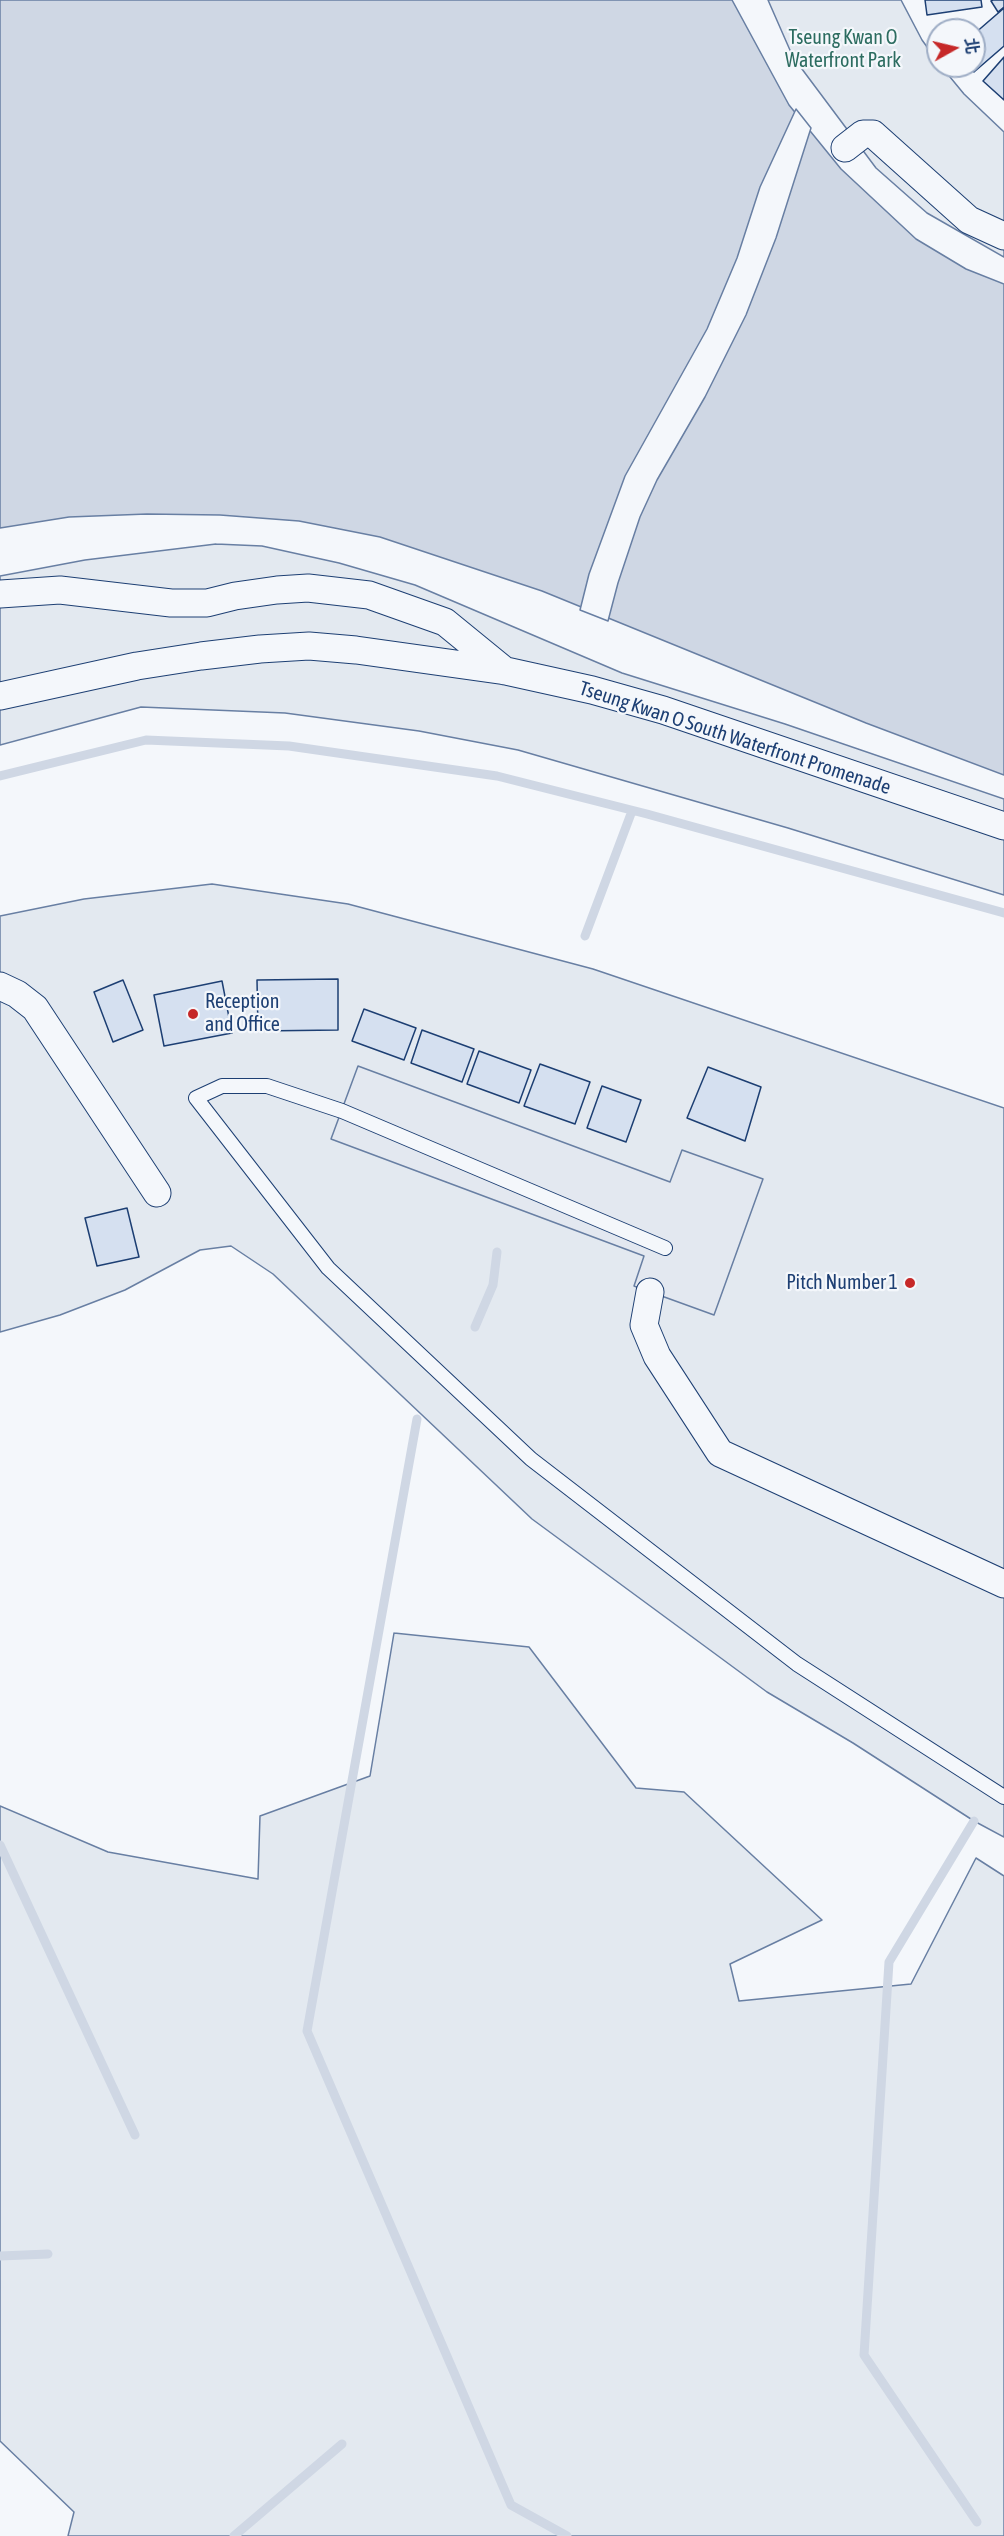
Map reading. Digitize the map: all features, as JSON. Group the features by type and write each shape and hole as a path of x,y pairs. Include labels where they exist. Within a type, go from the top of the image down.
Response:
{"street":[{"path":"845,148 864,134 873,134 969,220 1004,236"},
{"path":"0,594 60,590 171,603 207,603 235,596 308,588 369,595 445,622 506,671"},
{"name":"Tseung Kwan O South Waterfront Promenade","path":"0,696 137,666 260,649 309,646 356,650 506,671 592,690 663,710 1004,826"},
{"path":"0,986 17,994 35,1008 157,1193"},
{"path":"650,1292 644,1325 657,1356 720,1453 1004,1584"}],"lane":[{"path":"665,1248 342,1111 267,1086 222,1086 196,1098 328,1268 531,1459 797,1664 1004,1797"}],"green space":[{"name":"Tseung Kwan O Waterfront Park","path":"768,0 901,0 926,46 926,78 951,78 964,94 1004,132 1004,257 927,213 876,168 793,57"},
{"path":"216,544 262,546 339,563 415,585 622,673 785,724 1004,799 1004,895 788,828 518,750 419,731 285,713 141,707 0,745 0,576 85,560"},
{"path":"212,884 348,904 593,969 1004,1108 1004,1837 974,1821 853,1743 767,1692 532,1519 273,1274 231,1246 200,1250 125,1290 60,1315 0,1332 0,916 84,899"},
{"path":"394,1633 529,1647 636,1788 684,1792 822,1920 730,1964 739,2001 911,1984 976,1858 1004,1876 1004,2536 68,2536 74,2512 0,2441 0,1806 108,1852 258,1879 260,1816 370,1776"}],"shaded area":[{"path":"0,0 732,0 789,105 841,169 916,239 966,269 1004,284 1004,775 866,723 542,591 380,537 299,521 220,515 147,514 69,517 0,528"},
{"path":"358,1066 670,1182 682,1150 763,1179 714,1315 634,1286 644,1256 331,1139"}],"pier":[{"path":"796,109 811,128 776,238 746,315 705,397 657,480 640,517 608,621 580,610 589,574 625,476 707,329 737,258 760,187"}],"building":[{"path":"925,0 981,0 982,7 927,15"},
{"path":"1004,0 1004,7 998,12 991,1"},
{"path":"1004,8 1004,46 986,62 986,24"},
{"path":"1004,57 1004,100 983,81"},
{"path":"338,979 338,1030 258,1031 257,980"},
{"path":"123,980 143,1030 113,1042 94,992"},
{"name":"Reception and Office","path":"222,981 232,1033 164,1046 154,995"},
{"path":"364,1009 416,1028 404,1060 352,1041"},
{"path":"422,1030 474,1049 462,1082 411,1063"},
{"path":"479,1051 531,1070 519,1103 467,1084"},
{"path":"540,1064 590,1082 575,1124 524,1106"},
{"path":"708,1067 761,1087 745,1141 687,1118"},
{"path":"602,1086 641,1100 626,1142 587,1128"},
{"path":"127,1208 139,1257 97,1266 85,1218"}],"waterway":[{"path":"0,776 146,740 289,746 497,776 647,814 1004,913"},
{"path":"585,936 632,811"},
{"path":"475,1327 493,1285 497,1252"},
{"path":"417,1419 307,2031 511,2505 567,2536"},
{"path":"974,1821 889,1962 864,2355 977,2522"},
{"path":"0,1845 135,2135"},
{"path":"0,2256 48,2254"},
{"path":"234,2536 342,2444"}],"place":[{"name":"Reception and Office","path":"193,1014"},
{"name":"Pitch Number 1","path":"910,1283"}]}
